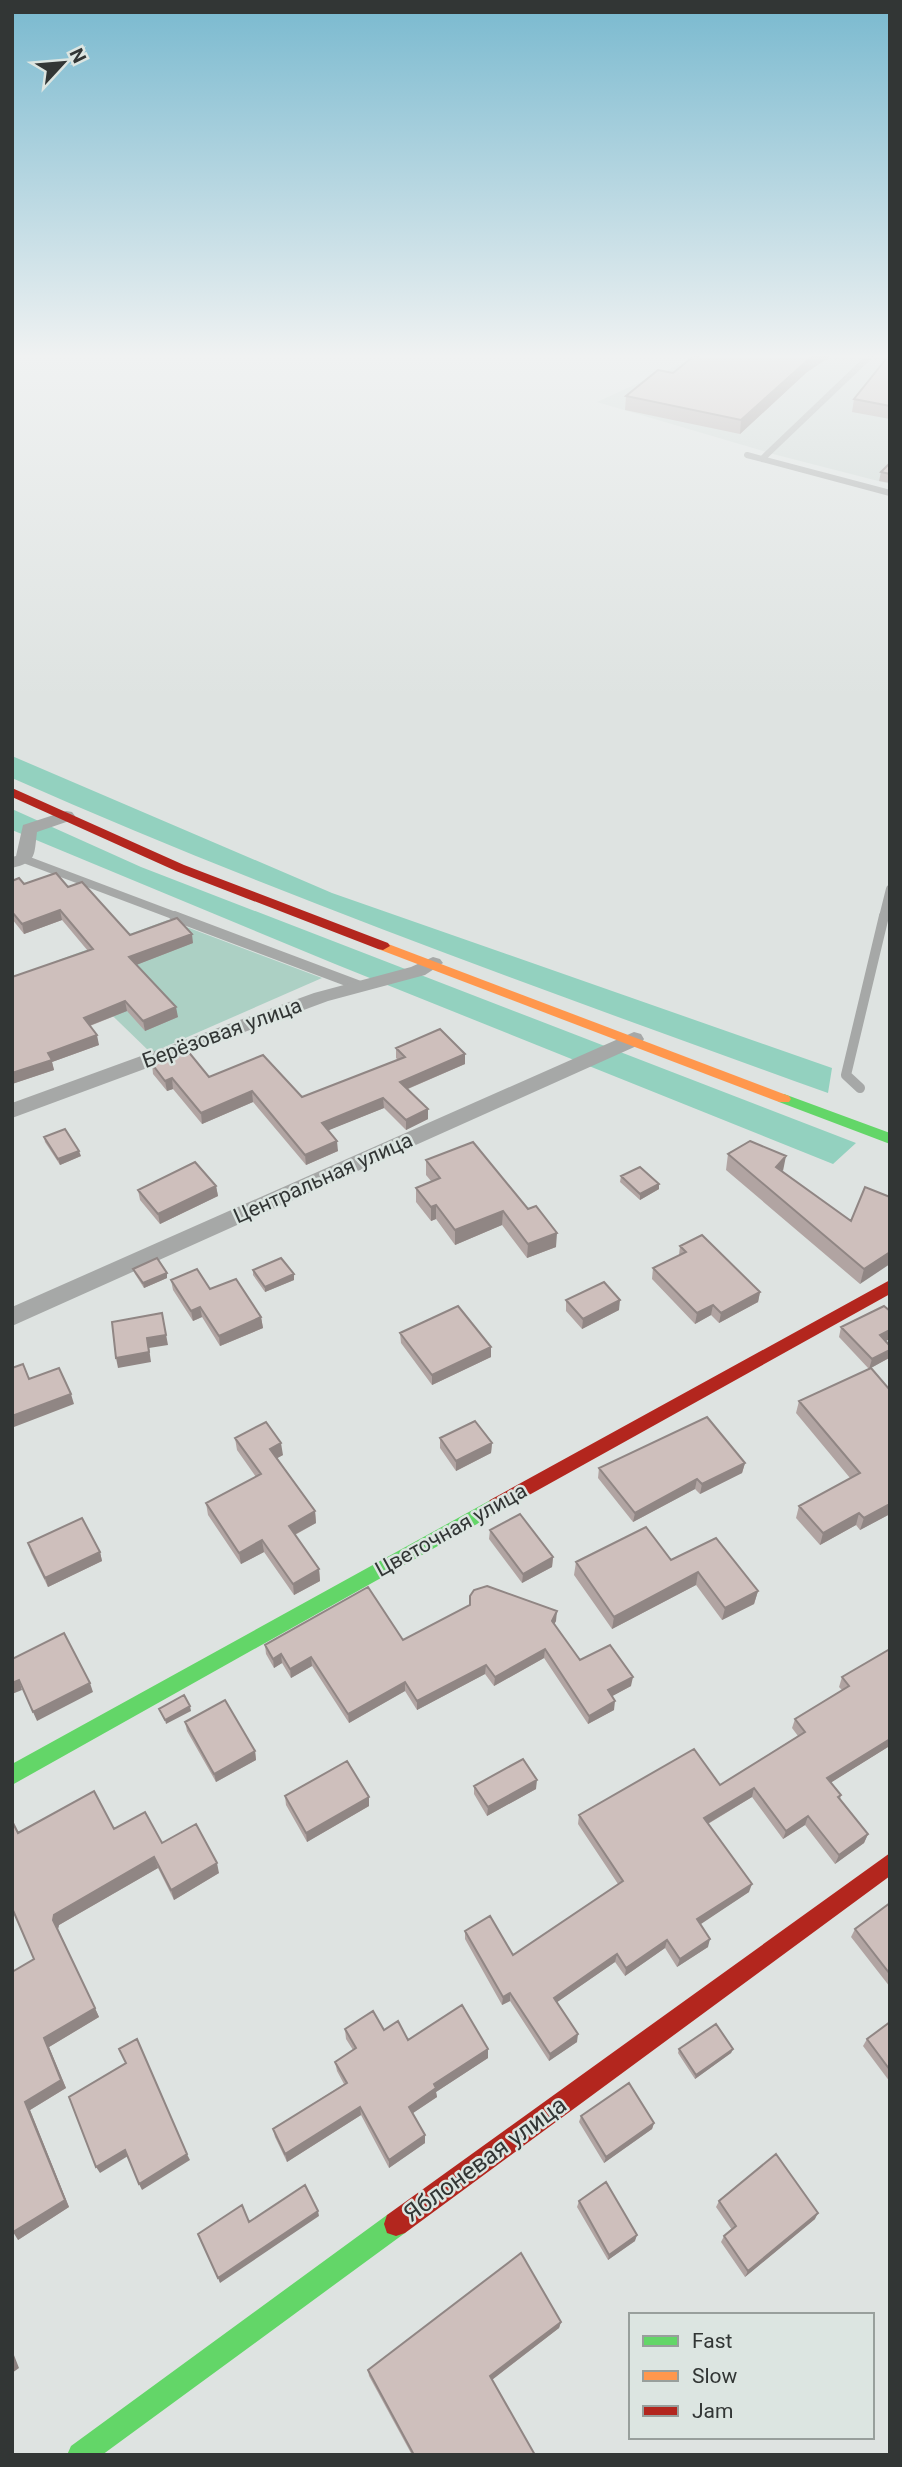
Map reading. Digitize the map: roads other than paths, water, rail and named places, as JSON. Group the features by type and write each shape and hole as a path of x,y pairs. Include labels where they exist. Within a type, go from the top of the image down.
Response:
{"street":[{"path":"12,792 180,867 890,1139"},
{"path":"18,861 29,829 66,816"},
{"name":"Берёзовая улица","path":"12,1111 321,997 418,971 433,963"},
{"name":"Центральная улица","path":"12,1317 634,1039"},
{"name":"Цветочная улица","path":"12,1775 890,1286"},
{"name":"Яблоневая улица","path":"80,2455 890,1863"}],"lane":[{"path":"796,468 890,493"},
{"path":"18,861 360,986"},
{"path":"860,1088 846,1075 890,889"}]}
